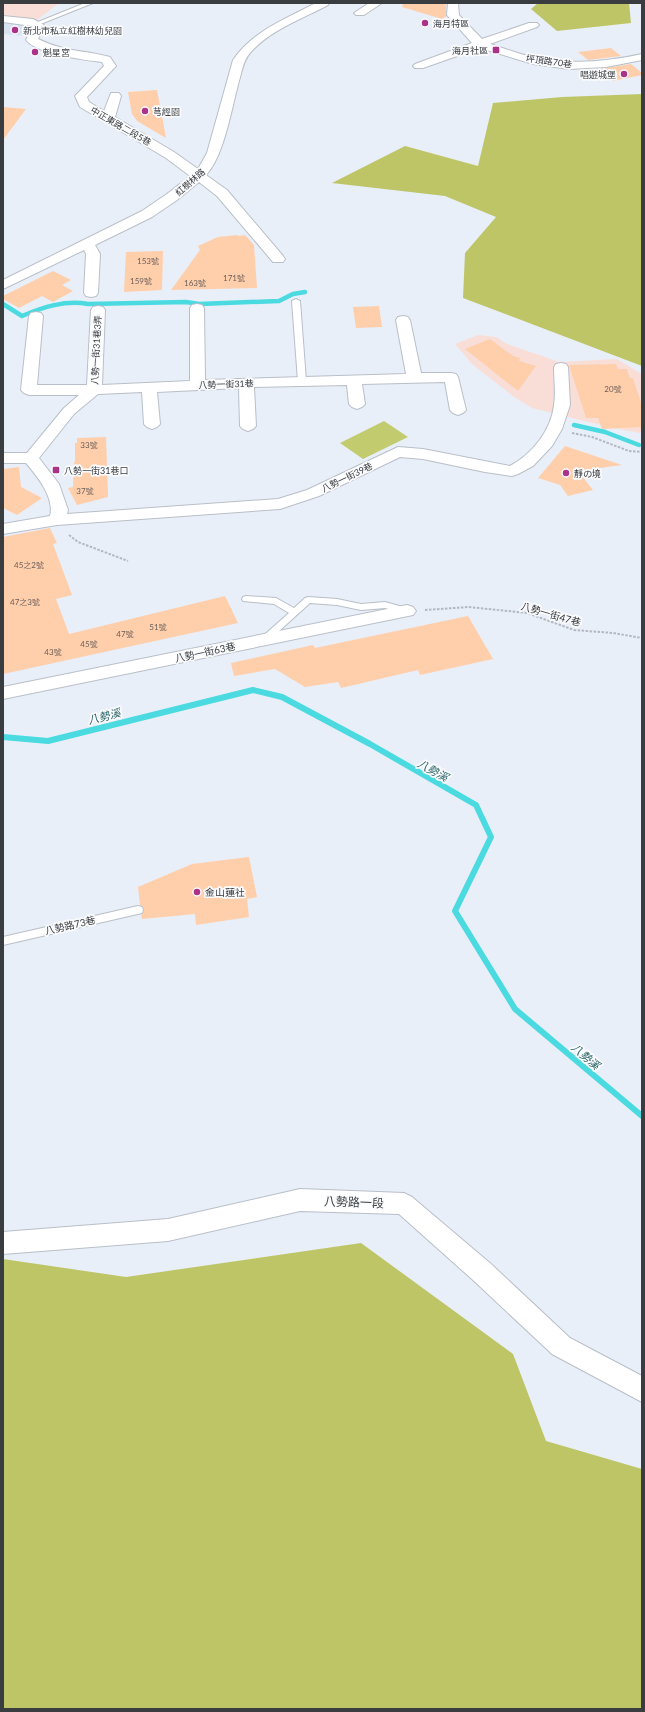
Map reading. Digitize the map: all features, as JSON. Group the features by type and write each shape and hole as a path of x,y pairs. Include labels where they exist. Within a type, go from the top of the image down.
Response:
{"street":[{"name":"紅樹林路","path":"3,285 147,214 172,197 198,176 206,168 213,153 239,60 244,51 256,40 324,3"},
{"path":"360,13 377,3"},
{"name":"坪頂路70巷","path":"453,3 453,15 465,30 481,44 509,55 542,62 572,66 606,64 642,57"},
{"path":"3,19 36,24"},
{"name":"中正東路二段5巷","path":"36,24 38,25 32,40 42,46 73,56 106,59 110,66 81,96 84,104 170,155 222,193 278,259"},
{"path":"419,66 533,25"},
{"path":"108,119 115,96"},
{"path":"88,243 93,254 91,293"},
{"path":"196,308 198,385"},
{"name":"八勢一街31巷3弄","path":"94,390 98,310"},
{"name":"八勢一街31巷","path":"36,316 29,390 94,390 246,383 451,377 458,410"},
{"path":"402,320 414,378"},
{"name":"八勢一街39巷","path":"3,529 56,520 280,504 313,493 398,452 423,454 512,471 527,463 546,443 554,429 562,405 561,367"},
{"path":"354,380 356,404"},
{"path":"246,383 248,426"},
{"path":"149,387 152,424"},
{"path":"31,458 69,411 94,390"},
{"path":"3,458 31,458"},
{"path":"31,458 51,484 60,510 56,520"},
{"name":"八勢一街63巷","path":"3,693 407,611"},
{"name":"八勢路一段","path":"3,1243 168,1230 300,1200 404,1204 482,1272 561,1346 642,1390"}],"lane":[{"path":"36,24 90,3"},
{"path":"296,301 302,381"},
{"path":"246,600 276,601 295,613"},
{"path":"265,640 308,600 337,602 361,607 385,606 407,611"},
{"name":"八勢路73巷","path":"3,941 138,910"}],"path":[{"path":"554,429 592,437 629,451 642,452"},
{"path":"56,520 65,525 69,536 78,542 128,561"},
{"name":"八勢一街47巷","path":"407,611 469,607 527,613 574,630 614,633 642,638"}],"shaded area":[{"path":"3,3 59,3 37,20 3,16"},
{"name":"新北市私立紅樹林幼兒園","path":"3,22 25,24 30,27 24,36 3,34"},
{"path":"478,335 496,337 507,344 559,362 617,359 642,374 642,432 640,433 613,428 532,408 514,397 472,364 455,344"}],"green space":[{"path":"538,3 629,3 631,23 557,31 531,9"},
{"path":"642,94 642,366 463,298 465,253 496,217 445,196 332,183 405,146 478,166 493,103 562,97"},
{"path":"384,421 408,437 363,459 340,443"},
{"path":"361,1243 513,1354 546,1441 642,1469 642,1709 3,1709 3,1259 126,1277"}],"building":[{"path":"403,3 446,3 446,17 442,19 402,7"},
{"path":"611,48 621,56 588,60 578,52"},
{"name":"唱遊城堡","path":"631,64 642,73 642,75 613,81 599,69"},
{"path":"157,90 166,138 137,121 132,114 128,92"},
{"path":"3,107 26,109 3,140"},
{"path":"245,235 254,245 257,288 171,290 200,250 198,246 218,237"},
{"path":"163,251 162,290 124,292 126,252"},
{"path":"53,271 71,280 62,285 73,291 53,302 42,296 19,308 3,299 3,296"},
{"path":"379,306 382,327 356,328 353,307"},
{"path":"490,339 513,356 520,358 519,361 536,366 518,391 465,349"},
{"path":"616,364 618,369 627,369 630,378 633,378 642,406 642,427 602,429 598,418 586,418 569,365"},
{"path":"106,437 108,497 77,505 68,488 73,487 75,443 77,443 77,438"},
{"name":"靜の境","path":"565,446 622,465 578,471 593,490 568,496 560,485 538,478"},
{"path":"19,467 21,487 42,498 17,515 3,508 3,469"},
{"path":"50,528 57,543 53,544 72,595 56,599 69,634 225,596 238,623 3,674 3,537"},
{"path":"468,616 493,659 420,675 418,670 341,688 338,682 305,687 275,669 234,676 231,663 313,645 315,648"},
{"name":"金山蓮社","path":"249,857 257,897 247,899 249,917 196,925 195,914 142,919 141,915 144,910 140,905 138,887 192,864"}],"waterway":[{"path":"3,304 22,316 46,307 71,303 186,302 199,304 279,301 293,294 305,292"},
{"path":"574,425 605,432 639,445"},
{"name":"八勢溪","path":"3,737 48,741 253,690 282,697 370,744 476,805 491,837 455,911 515,1009 642,1116"}],"place":[{"name":"海月特區","path":"425,23"},
{"name":"新北市私立紅樹林幼兒園","path":"15,30"},
{"name":"海月社區","path":"496,50"},
{"name":"魁星宮","path":"35,52"},
{"name":"唱遊城堡","path":"624,74"},
{"name":"芎經園","path":"145,111"},
{"name":"八勢一街31巷口","path":"56,470"},
{"name":"靜の境","path":"566,473"},
{"name":"金山蓮社","path":"197,892"}]}
